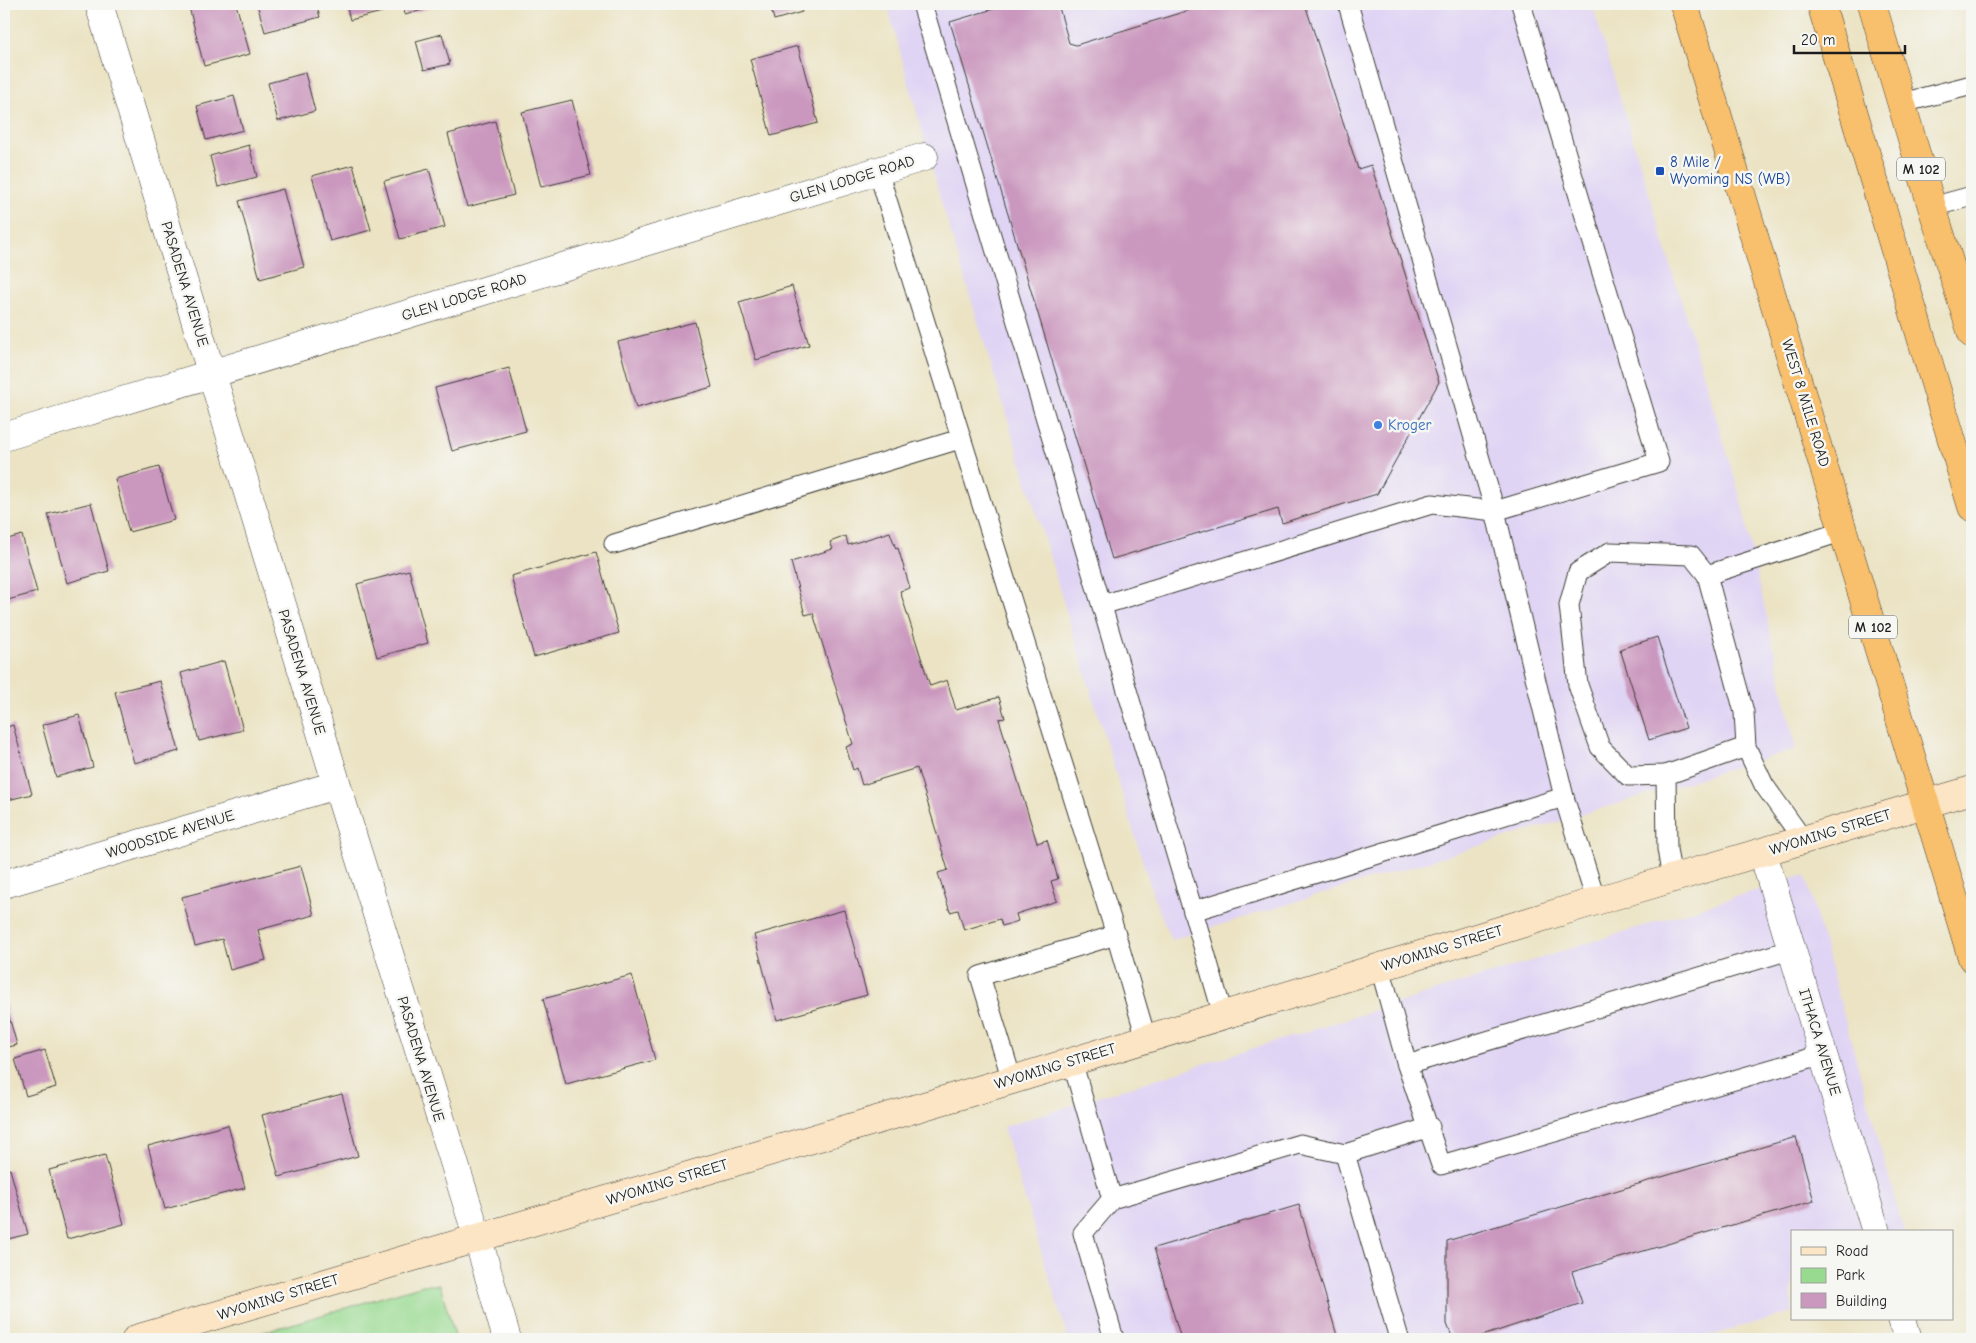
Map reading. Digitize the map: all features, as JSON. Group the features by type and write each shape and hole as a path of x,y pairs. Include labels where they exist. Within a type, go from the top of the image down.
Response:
{"highway":[{"name":"WEST 8 MILE ROAD","path":"1684,4 1844,531 1924,803"},
{"path":"1821,4 1972,508"},
{"name":"M 102","path":"1872,4 1932,207 1966,290 1972,334"},
{"name":"M 102","path":"1924,803 1972,958"}],"street":[{"name":"PASADENA AVENUE","path":"99,4 336,785 478,1238 507,1339"},
{"name":"GLEN LODGE ROAD","path":"4,437 924,157"},
{"name":"WOODSIDE AVENUE","path":"4,884 336,785"},
{"name":"WYOMING STREET","path":"136,1339 1012,1080 1380,967 1972,790"},
{"name":"ITHACA AVENUE","path":"1763,853 1875,1230"},
{"path":"1902,1320 1908,1339"}],"lane":[{"path":"922,4 1223,1015"},
{"path":"1348,4 1495,511 1564,797 1596,902"},
{"path":"1102,605 1432,504 1495,511 1659,462 1521,4"},
{"path":"1902,103 1972,85"},
{"path":"878,171 1116,935 1146,1038"},
{"path":"1932,207 1972,196"},
{"path":"614,544 960,439"},
{"path":"1706,575 1844,531"},
{"path":"1746,748 1666,775 1628,776 1600,747 1578,685 1569,605 1578,572 1610,552 1691,555 1706,575 1744,712 1746,748 1764,785 1804,840"},
{"path":"1666,775 1667,850 1672,879"},
{"path":"1193,911 1564,797"},
{"path":"1012,1080 980,976 1116,935"},
{"path":"1408,1065 1793,949"},
{"path":"1380,967 1408,1065 1441,1164 1824,1054"},
{"path":"1072,1061 1112,1199"},
{"path":"1114,1339 1083,1233 1112,1199 1300,1144 1345,1154 1430,1127"},
{"path":"1345,1154 1399,1338"}],"shaded area":[{"path":"887,4 1592,4 1740,496 1796,749 1171,940 1153,895 941,201"},
{"path":"1805,875 1903,1230 1791,1230 1791,1312 1700,1339 1068,1339 1003,1127"}],"green space":[{"path":"423,1285 440,1285 456,1339 241,1339"}],"building":[{"path":"201,4 236,4 250,54 204,66 189,7"},
{"path":"257,4 316,4 320,17 265,32"},
{"path":"346,4 392,4 394,9 350,20"},
{"path":"403,4 444,4 405,15"},
{"path":"770,4 800,4 802,12 774,20"},
{"path":"1010,4 1058,4 1069,43 1076,45 1209,4 1305,4 1358,169 1371,165 1439,382 1377,494 1282,523 1278,509 1112,559 950,22"},
{"path":"442,34 450,64 424,70 416,41"},
{"path":"798,46 818,123 771,136 750,59"},
{"path":"305,73 315,111 278,121 268,83"},
{"path":"234,96 243,130 206,140 197,106"},
{"path":"572,100 591,175 541,187 522,112"},
{"path":"495,121 514,195 467,207 448,134"},
{"path":"249,145 257,177 218,187 210,156"},
{"path":"353,165 371,230 330,241 312,176"},
{"path":"429,169 445,227 400,239 384,181"},
{"path":"283,189 304,267 260,279 239,201"},
{"path":"792,286 809,345 756,360 739,302"},
{"path":"695,322 712,387 636,408 618,342"},
{"path":"509,368 526,431 452,451 435,388"},
{"path":"159,467 174,520 129,532 115,479"},
{"path":"91,503 109,571 67,583 48,514"},
{"path":"890,532 896,549 898,548 910,588 900,591 930,686 947,680 956,710 999,697 1005,718 999,719 1037,843 1047,840 1058,879 1051,881 1057,901 1016,914 1018,921 1002,926 1000,919 964,930 958,910 950,912 938,873 948,870 917,768 862,785 857,768 853,770 846,747 853,744 813,613 805,615 791,562 833,549 830,542 846,536 848,545"},
{"path":"22,535 37,592 4,601 4,540"},
{"path":"596,552 619,633 534,657 511,576"},
{"path":"409,570 428,643 377,657 357,584"},
{"path":"1657,637 1686,728 1649,740 1620,649"},
{"path":"224,661 243,730 199,741 181,673"},
{"path":"160,681 179,751 134,763 115,692"},
{"path":"79,715 93,767 56,777 42,725"},
{"path":"13,725 32,794 4,801 4,728"},
{"path":"301,866 314,915 258,930 266,960 230,970 222,939 195,946 182,897"},
{"path":"844,910 867,995 777,1020 754,935"},
{"path":"632,975 655,1060 566,1084 543,999"},
{"path":"4,999 17,1045 4,1048"},
{"path":"45,1050 56,1087 26,1096 15,1059"},
{"path":"342,1094 358,1156 279,1177 262,1115"},
{"path":"228,1125 245,1188 165,1209 148,1146"},
{"path":"1796,1137 1814,1201 1572,1272 1582,1303 1473,1339 1453,1339 1447,1324 1447,1241"},
{"path":"105,1155 124,1224 67,1239 49,1170"},
{"path":"10,1169 28,1234 4,1240 4,1171"},
{"path":"1299,1205 1338,1339 1181,1339 1154,1248"}],"place":[{"name":"8 Mile / Wyoming NS (WB)","path":"1660,171"},
{"name":"Kroger","path":"1378,425"}]}
